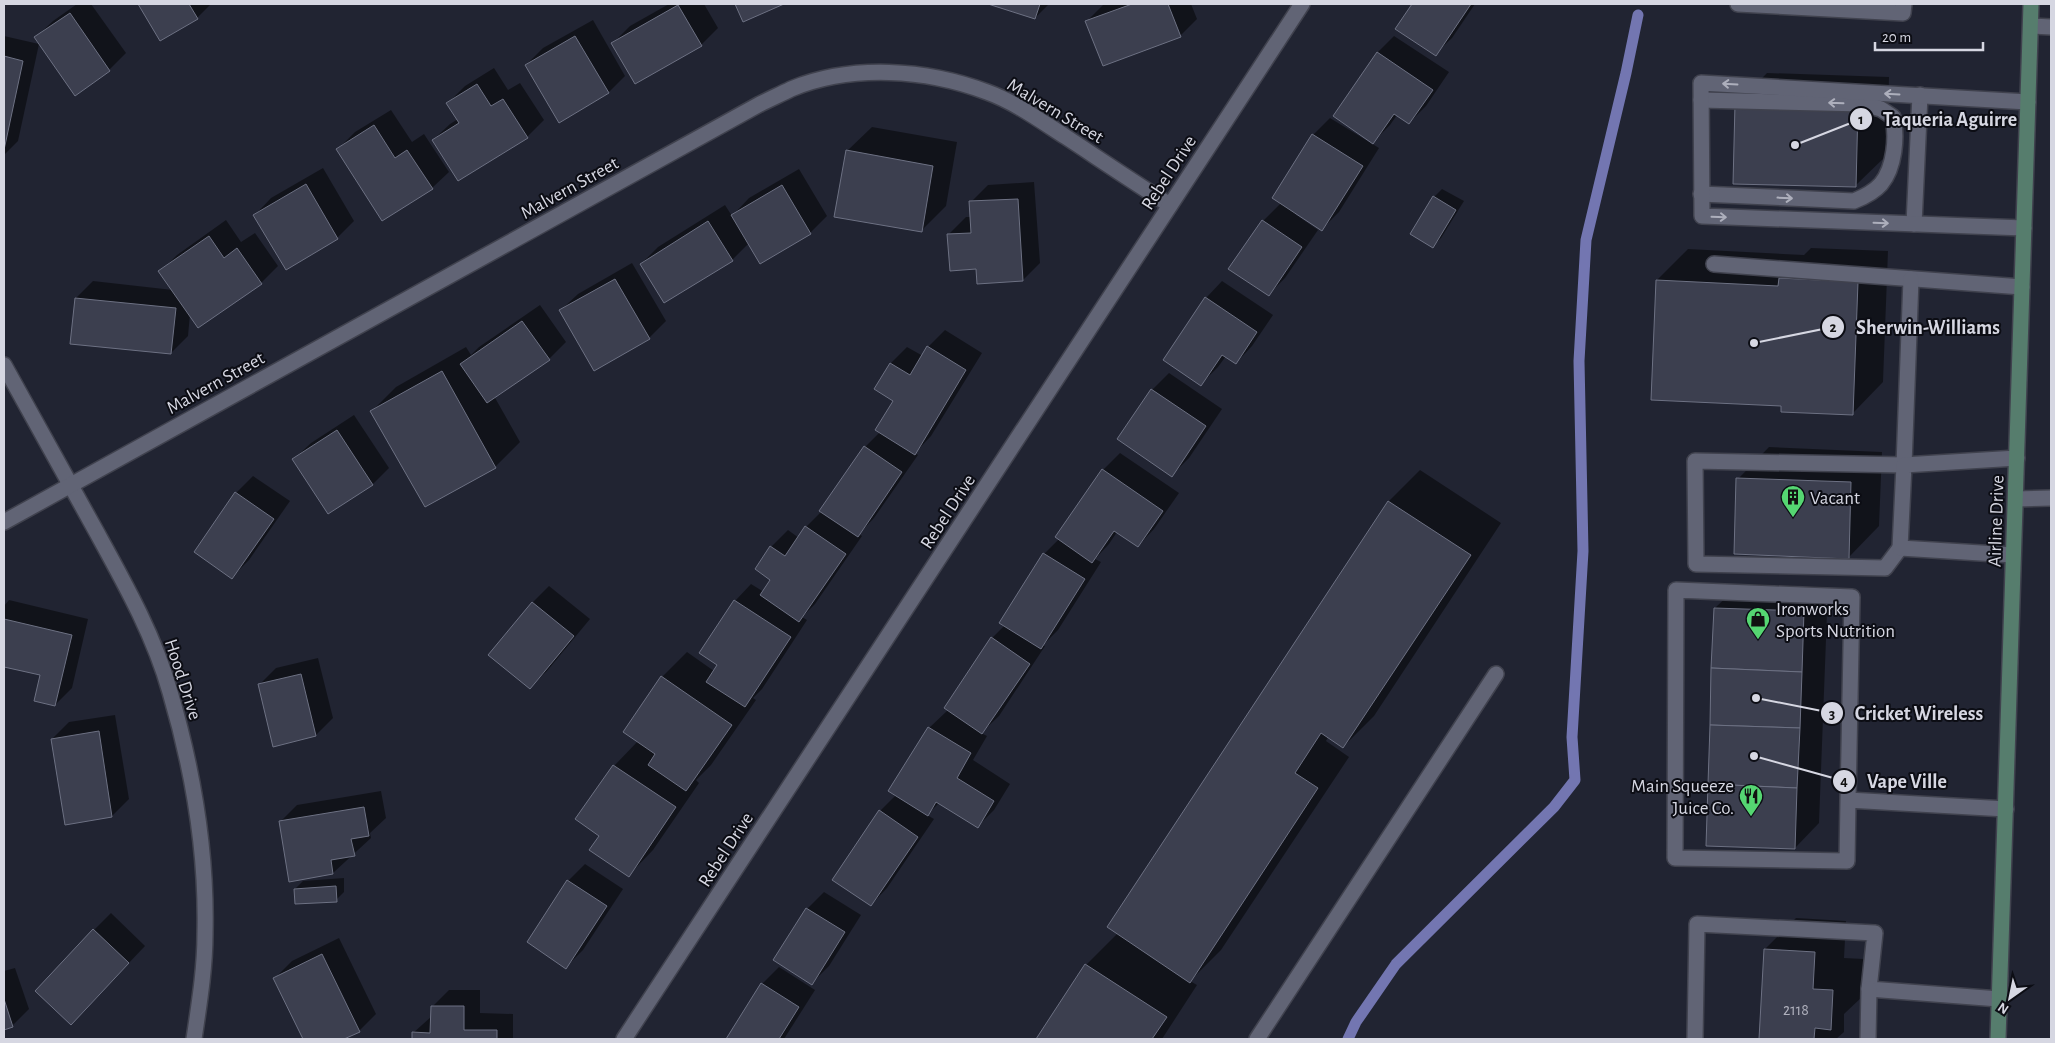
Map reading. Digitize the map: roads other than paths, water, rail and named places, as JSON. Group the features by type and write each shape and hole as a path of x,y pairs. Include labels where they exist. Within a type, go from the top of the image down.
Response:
{"main road":[{"name":"Airline Drive","path":"1998,1039 2031,4"}],"street":[{"name":"Rebel Drive","path":"624,1039 1302,4"},
{"path":"1738,4 1903,8"},
{"path":"2031,26 2051,27"},
{"name":"Malvern Street","path":"4,522 733,119 792,89 825,79 855,74 889,72 920,75 988,92 1025,111 1170,205"},
{"path":"2024,228 1702,216 1701,83 2028,102"},
{"path":"1914,224 1920,95"},
{"path":"1701,100 1864,104 1882,108 1893,117 1896,131 1888,172 1881,184 1866,196 1854,201 1701,194"},
{"path":"1714,264 2022,287"},
{"path":"1911,279 1904,465 1900,548 1885,568 1696,564 1695,461 1904,465 2017,458"},
{"name":"Hood Drive","path":"4,365 121,577 148,633 170,690 187,760 204,866 206,935 194,1039"},
{"path":"2016,498 2051,498"},
{"path":"1900,548 2013,555"},
{"path":"1676,590 1852,597 1848,800 1847,861 1675,858 1676,590"},
{"path":"1257,1039 1496,674"},
{"path":"1848,800 2006,809"},
{"path":"1695,1038 1697,924 1874,933 1869,990 1868,1039"},
{"path":"1869,990 1999,999"}],"waterway":[{"path":"1348,1039 1356,1022 1396,964 1554,807 1575,780 1572,737 1583,551 1579,361 1586,240 1638,15"}],"place":[{"name":"Taqueria Aguirre","path":"1795,145"},
{"name":"Sherwin-Williams","path":"1754,343"},
{"name":"Vacant","path":"1793,518"},
{"name":"Ironworks Sports Nutrition","path":"1758,640"},
{"name":"Cricket Wireless","path":"1756,698"},
{"name":"Vape Ville","path":"1754,756"},
{"name":"Main Squeeze Juice Co.","path":"1751,817"}]}
